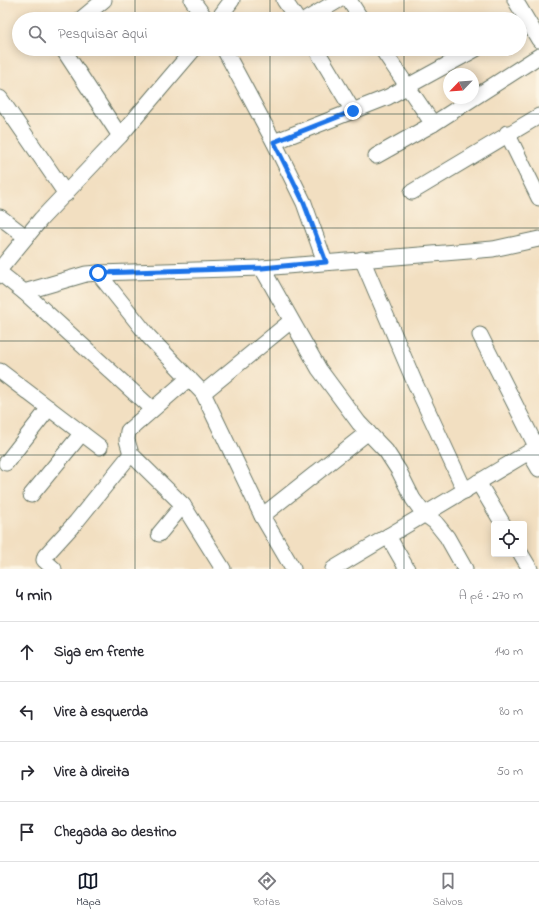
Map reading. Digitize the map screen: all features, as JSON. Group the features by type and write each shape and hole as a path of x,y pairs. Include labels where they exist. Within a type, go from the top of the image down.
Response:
{"street":[{"path":"90,12 104,0"},
{"path":"192,0 201,12"},
{"path":"223,12 232,0"},
{"path":"284,0 292,12"},
{"path":"319,12 339,0"},
{"path":"349,0 357,12"},
{"path":"515,0 520,12"},
{"path":"527,26 539,40"},
{"path":"67,56 120,136"},
{"path":"0,269 26,237 120,136 188,56"},
{"path":"228,56 274,142 304,203 326,262"},
{"path":"320,56 353,111"},
{"path":"387,56 433,124"},
{"path":"274,142 353,111 408,87 463,56"},
{"path":"376,156 433,124 539,56"},
{"path":"0,98 66,194"},
{"path":"412,192 507,133 539,116"},
{"path":"507,133 539,198"},
{"path":"0,217 26,237"},
{"path":"24,292 86,274 262,268 494,248 539,239"},
{"path":"362,259 414,381 465,491"},
{"path":"262,268 320,370 340,399 386,451 413,500 424,514 435,522 446,537 465,569"},
{"path":"0,273 24,292 152,409"},
{"path":"98,273 150,337 203,393 262,516 293,569"},
{"path":"203,393 291,321"},
{"path":"480,335 535,449 539,469"},
{"path":"0,371 100,447"},
{"path":"189,378 128,431 127,440 131,454 183,505 223,569"},
{"path":"6,463 49,408"},
{"path":"262,516 368,432"},
{"path":"31,495 82,433"},
{"path":"333,569 535,449"},
{"path":"54,569 46,563 44,560 45,556 76,522 131,454"},
{"path":"478,482 501,521"},
{"path":"159,534 183,505"},
{"path":"388,536 407,569"},
{"path":"523,557 530,569"}],"route":[{"path":"98,273 262,268 326,262 304,203 274,142 353,111"}]}
